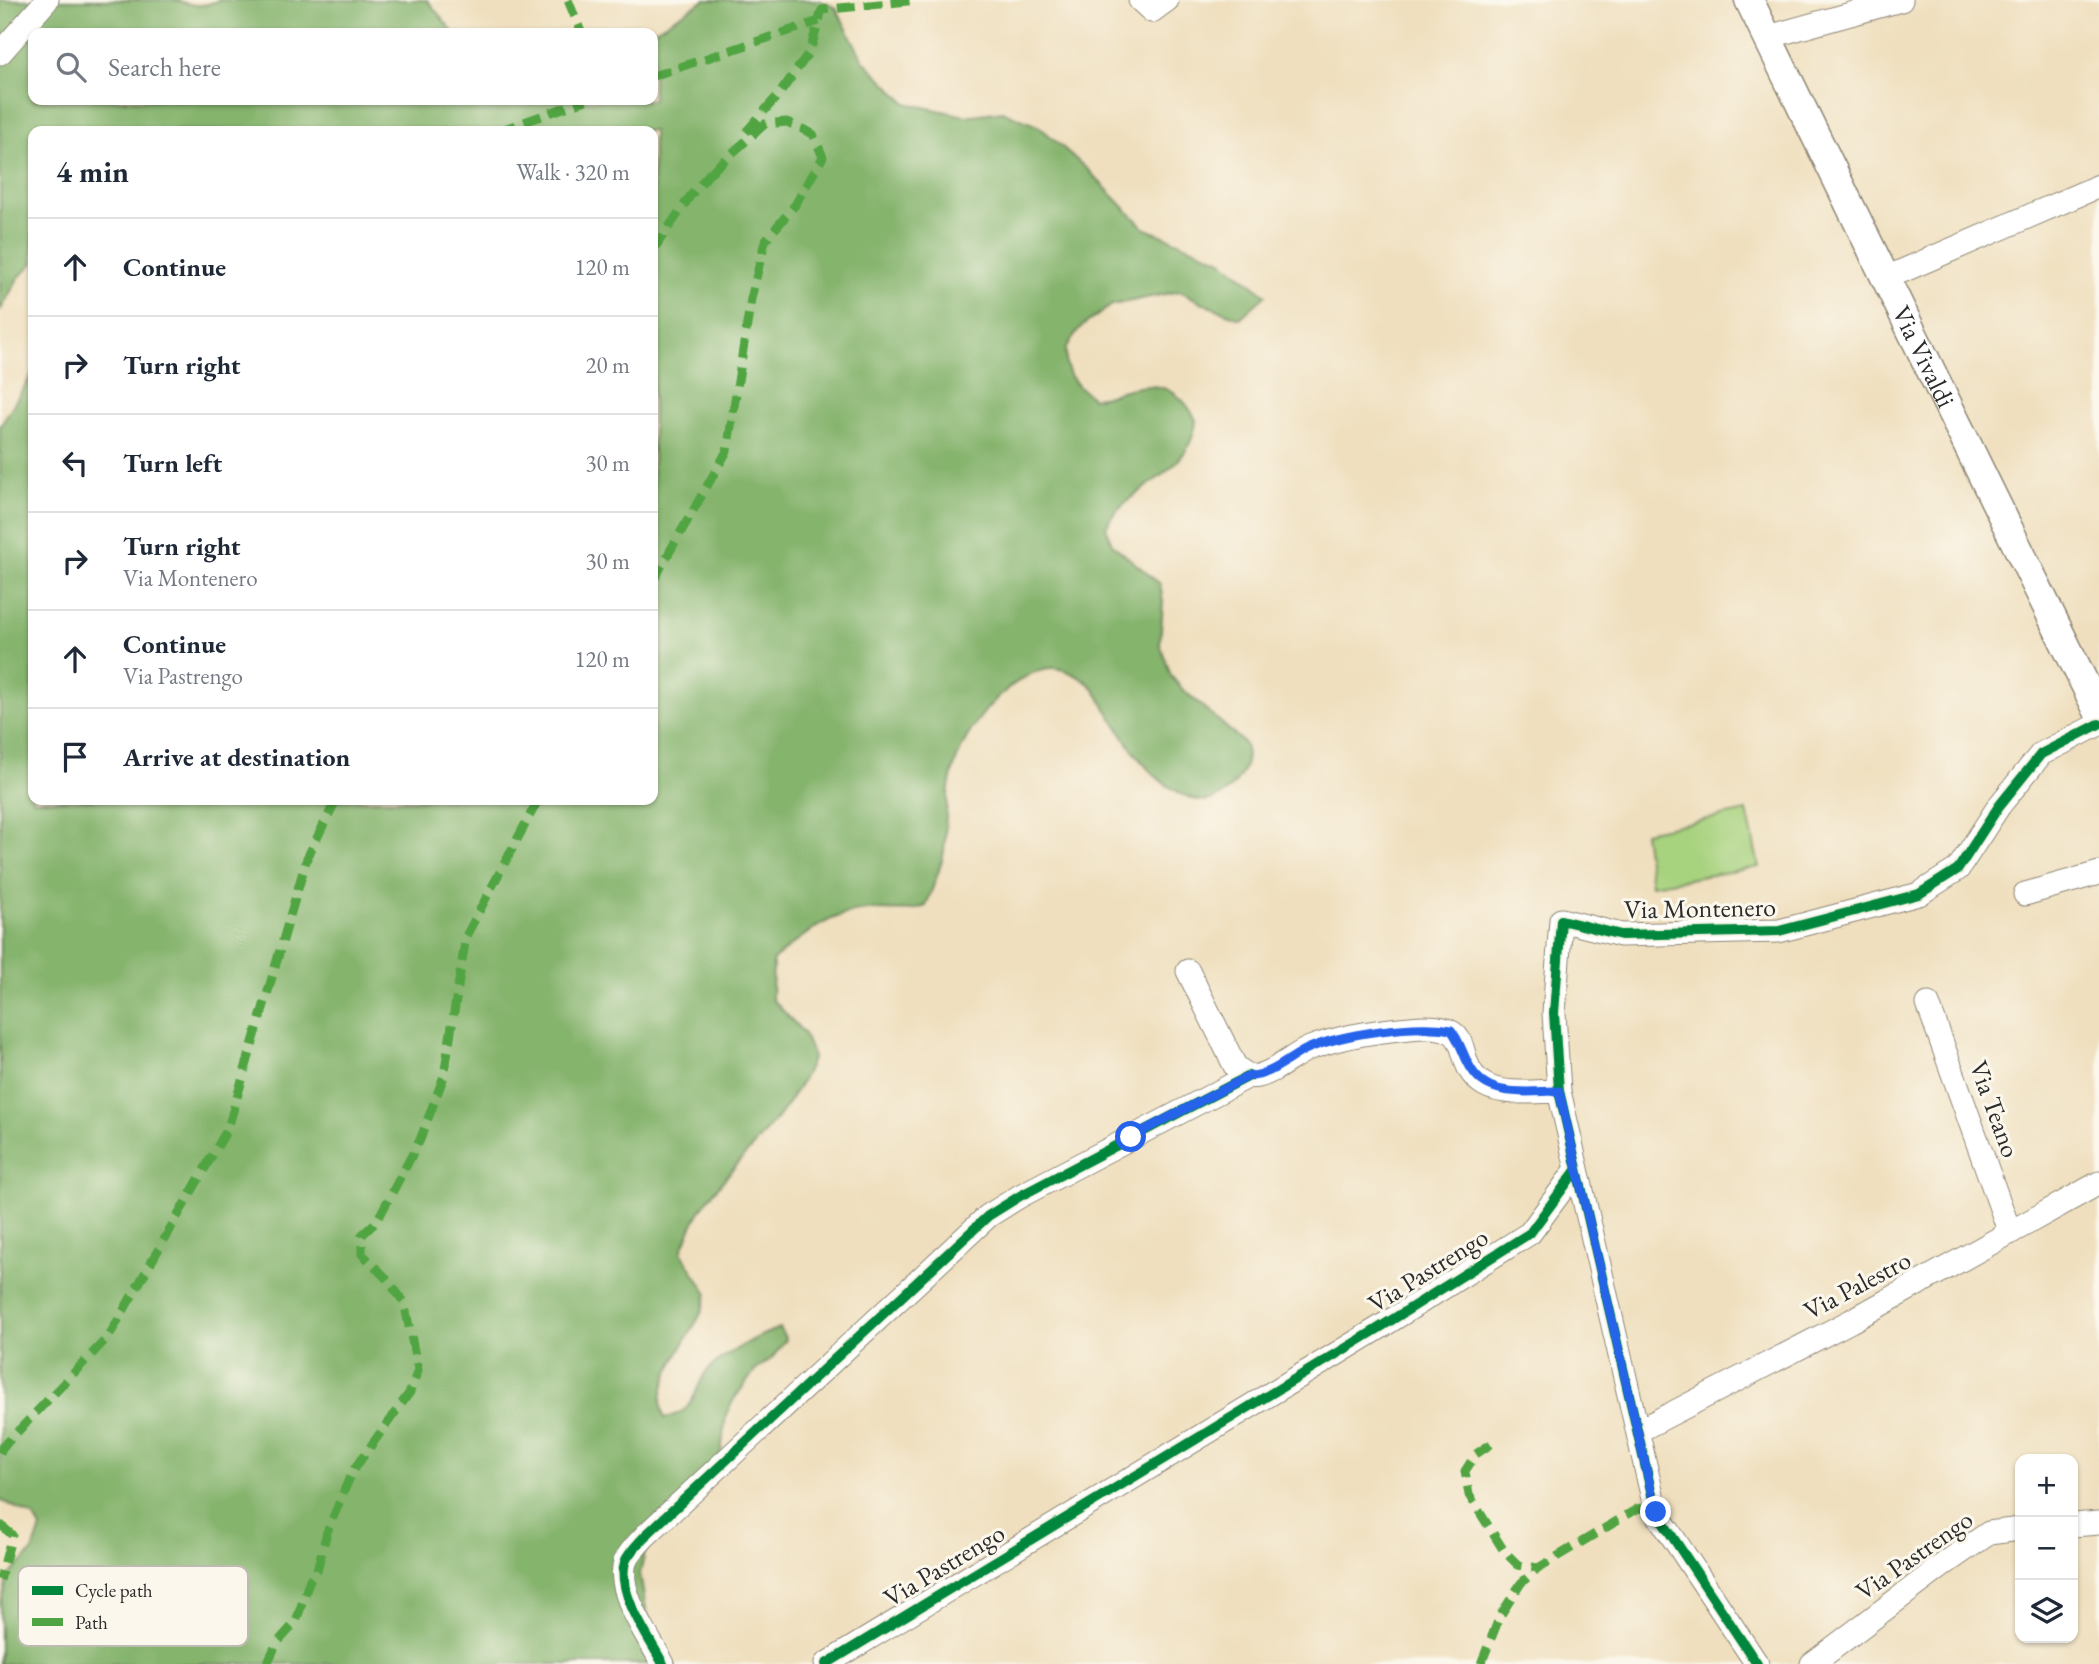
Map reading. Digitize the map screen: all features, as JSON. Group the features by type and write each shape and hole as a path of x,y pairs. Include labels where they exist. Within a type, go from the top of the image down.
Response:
{"street":[{"path":"0,53 47,0"},
{"path":"1140,0 1152,12 1167,0"},
{"name":"Via Vivaldi","path":"1749,0 2099,713"},
{"path":"1768,37 1901,0"},
{"path":"1886,278 2099,186"},
{"name":"Via Montenero","path":"1577,1169 1559,1091 1554,1013 1561,920 1620,934 1779,931 1919,894 1958,869 1999,806 2041,754 2099,724"},
{"path":"2025,894 2099,873"},
{"path":"1188,971 1235,1066 1249,1076"},
{"name":"Via Teano","path":"1928,1004 2010,1233"},
{"path":"663,1664 631,1605 624,1585 626,1562 631,1551 989,1216 1031,1190 1249,1076 1259,1076 1308,1049 1341,1038 1412,1028 1451,1030 1457,1037 1470,1068 1483,1084 1502,1090 1559,1091"},
{"path":"1577,1169 1656,1512 1757,1664"},
{"name":"Via Pastrengo","path":"826,1664 1379,1328 1530,1233 1577,1169"},
{"name":"Via Palestro","path":"1638,1431 1851,1321 2099,1183"},
{"path":"2078,1525 2099,1523"},
{"name":"Via Pastrengo","path":"1812,1664 1989,1533 2015,1530"}],"green space":[{"path":"0,0 176,0 198,5 219,0 427,0 450,28 28,28 28,105 658,105 658,28 705,0 819,0 836,8 863,60 906,103 965,116 1002,111 1040,127 1089,171 1144,228 1220,259 1266,295 1240,318 1180,291 1112,305 1081,327 1066,348 1066,364 1070,375 1079,387 1093,398 1145,386 1165,389 1182,399 1196,420 1193,436 1177,461 1118,509 1106,527 1112,544 1160,584 1163,602 1160,644 1171,676 1243,742 1247,757 1239,778 1222,795 1212,800 1197,800 1182,794 1159,779 1140,760 1089,684 1074,674 1059,669 1037,671 998,697 976,723 959,753 949,786 943,858 926,906 903,911 867,910 840,916 816,928 773,960 772,999 803,1032 813,1057 791,1098 702,1208 681,1252 707,1293 701,1312 666,1379 661,1407 665,1418 682,1412 687,1407 704,1375 727,1355 780,1328 786,1340 772,1358 755,1371 734,1399 726,1414 721,1453 646,1547 640,1574 646,1609 664,1664 0,1664 0,1605 9,1575 18,1566 33,1551 41,1528 33,1516 0,1500 0,426 28,381 28,805 658,805 658,126 28,126 28,268 18,278 0,311"},
{"path":"1747,811 1759,867 1651,885 1644,832"}],"marked path":[{"path":"568,0 579,28"},
{"path":"746,132 780,93 810,51 822,10 918,0"},
{"path":"658,74 819,21"},
{"path":"513,126 572,105"},
{"path":"658,572 727,451 751,299 765,241 795,205 823,157 813,134 787,122 765,124 711,172"},
{"path":"658,243 691,195 716,166"},
{"path":"0,1453 109,1336 228,1128 307,858 334,805"},
{"path":"267,1664 277,1643 296,1622 310,1579 317,1570 327,1532 352,1472 410,1392 418,1370 404,1302 386,1278 362,1254 362,1235 377,1221 420,1140 444,1076 466,936 535,805"},
{"path":"1491,1444 1476,1454 1465,1471 1469,1495 1504,1551 1518,1565 1538,1568"},
{"path":"1481,1664 1500,1616 1521,1583 1538,1568 1637,1509 1654,1505"},
{"path":"0,1524 12,1535 0,1580"}],"cycle path":[{"path":"1757,1664 1656,1512 1559,1091 1554,1013 1561,920 1621,935 1779,931 1919,894 1958,869 1999,806 2041,754 2099,724"},
{"path":"663,1664 629,1601 623,1574 631,1551 645,1536 988,1216 1020,1196 1249,1076"},
{"path":"826,1664 1379,1328 1530,1233 1577,1169"}],"route":[{"path":"1131,1137 1249,1076 1259,1076 1308,1049 1341,1038 1412,1028 1451,1030 1457,1037 1470,1068 1483,1084 1492,1088 1559,1091 1656,1512"}]}
